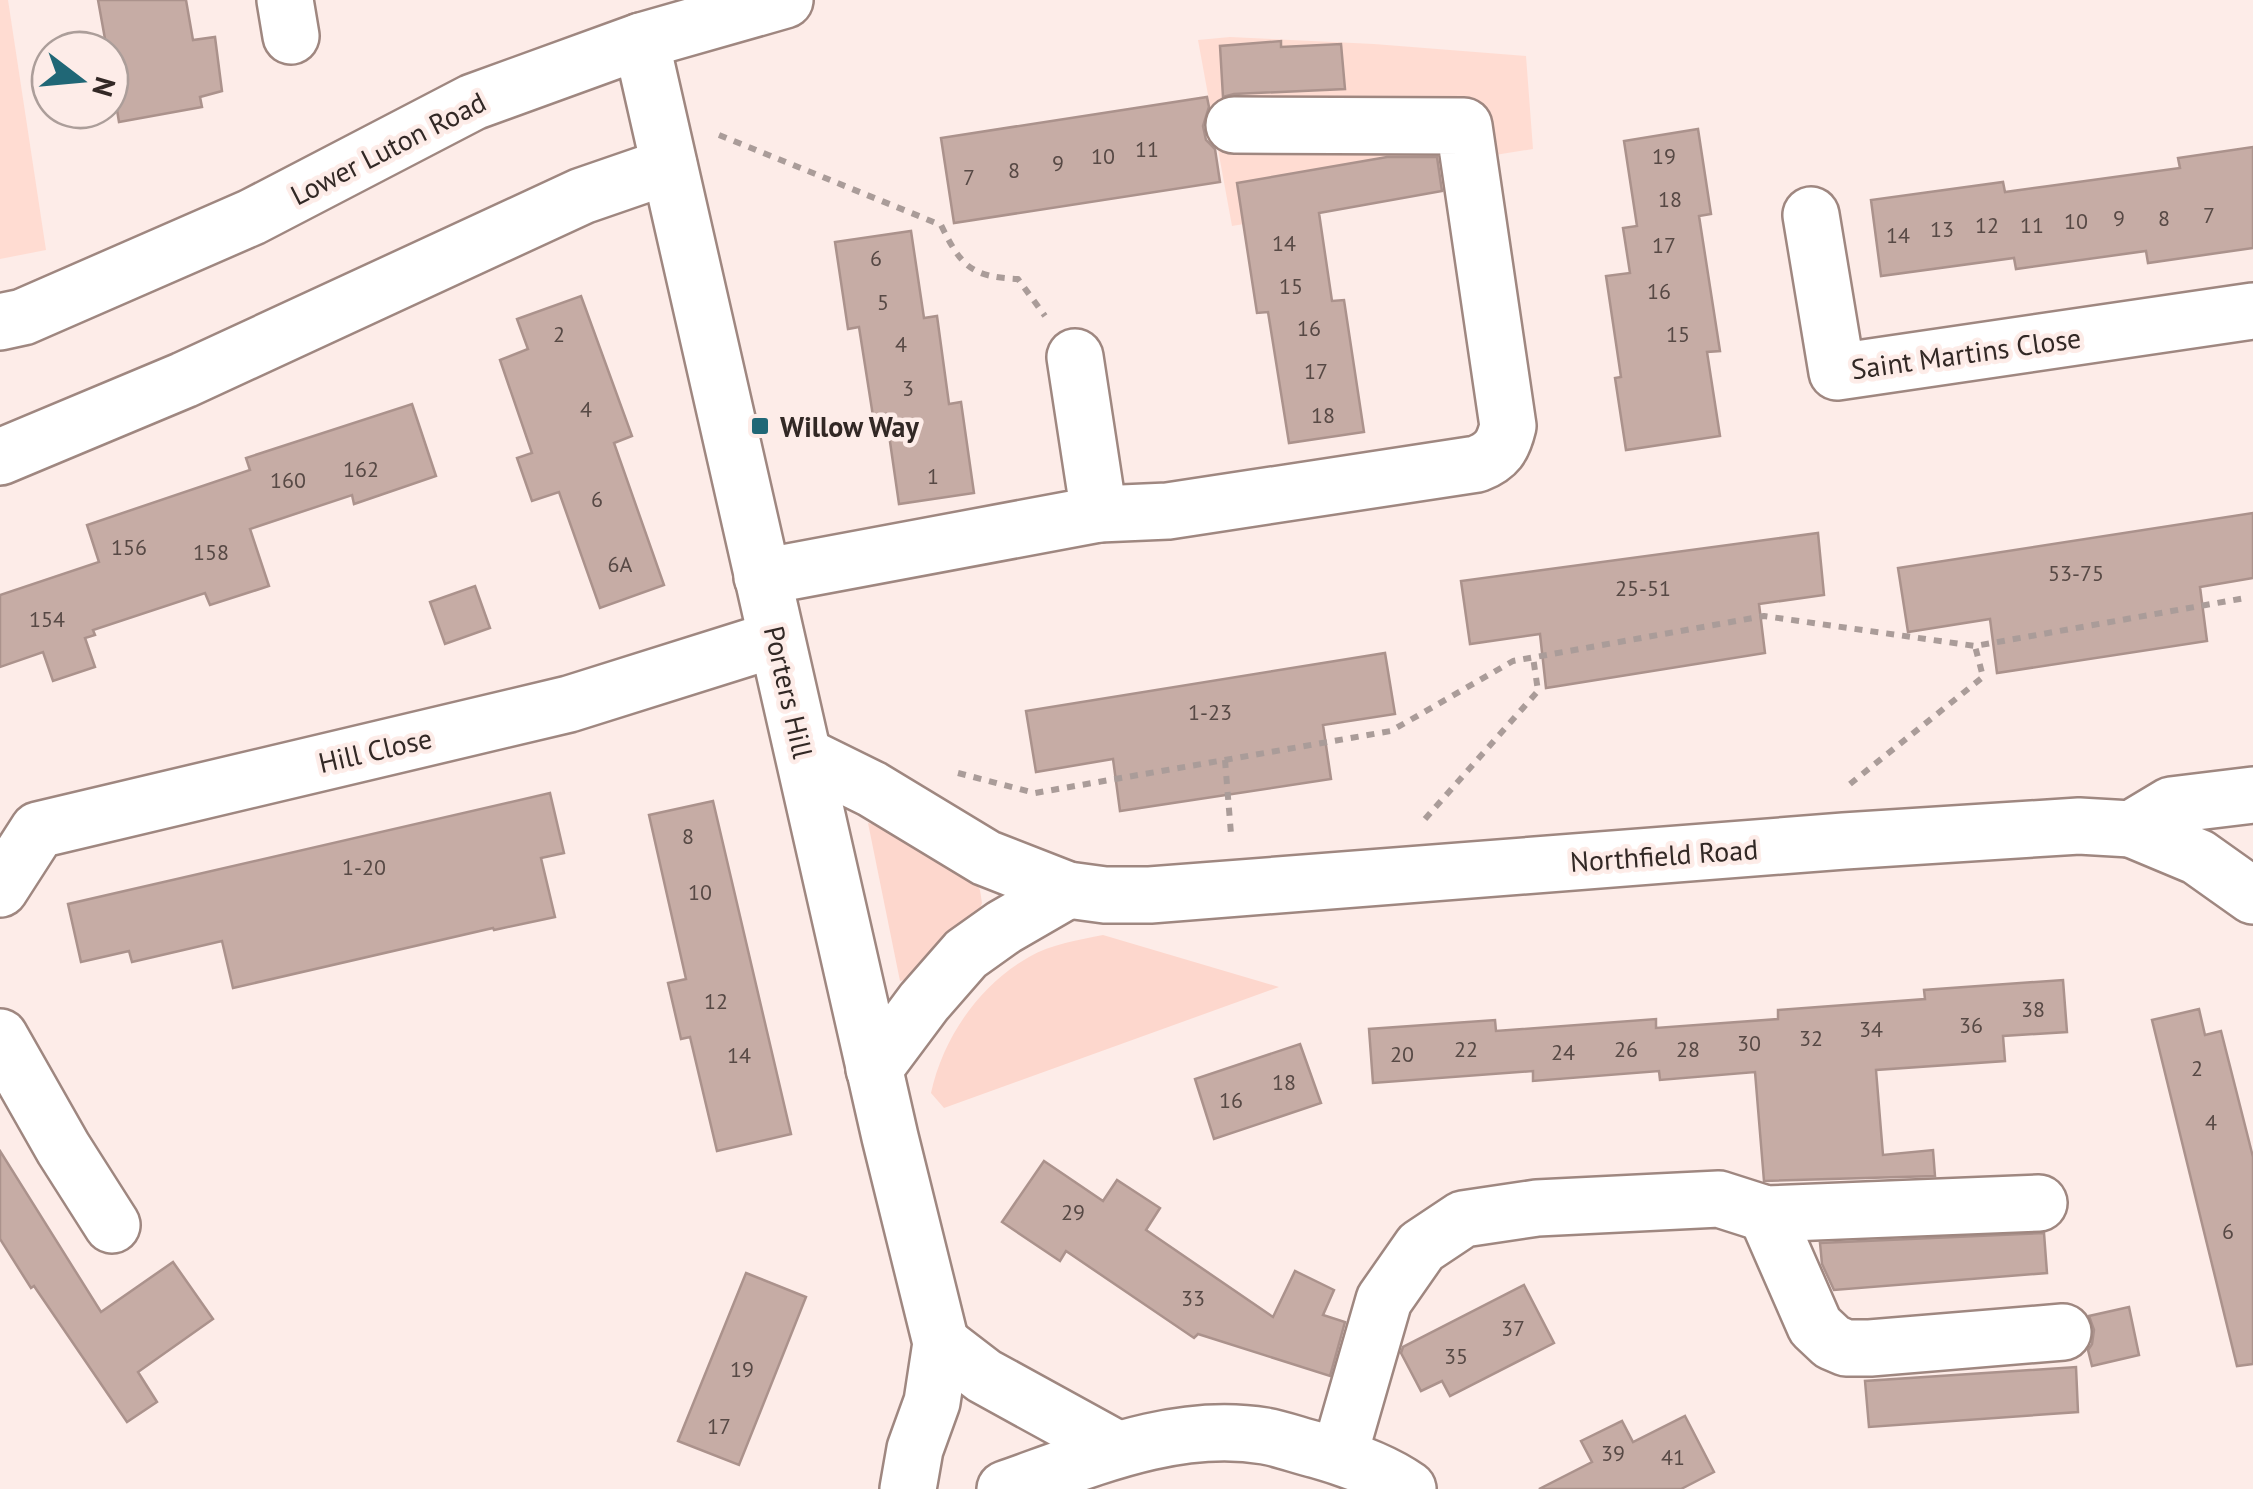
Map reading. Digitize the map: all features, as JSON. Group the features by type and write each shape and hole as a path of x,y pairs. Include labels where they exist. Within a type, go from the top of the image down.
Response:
{"street":[{"name":"Lower Luton Road","path":"0,322 22,317 252,218 472,102 640,41 786,0"},
{"name":"Porters Hill","path":"640,41 874,1069 941,1343 932,1402 915,1449 908,1489"},
{"path":"762,577 1099,514 1168,511 1477,464 1494,457 1504,444 1508,426 1464,126 1234,124"},
{"path":"0,457 184,380 582,196 669,166"},
{"name":"Saint Martins Close","path":"1811,215 1837,372 2253,311"},
{"path":"1075,357 1099,514"},
{"name":"Hill Close","path":"0,889 38,830 569,704 776,639"},
{"name":"Northfield Road","path":"805,756 872,789 986,858 1068,890 1104,896 1844,841 2079,826 2132,829"},
{"path":"2132,829 2171,805 2253,796"},
{"path":"2132,829 2198,857 2253,896"},
{"path":"874,1069 966,954 1068,890"},
{"path":"0,1038 112,1225"},
{"path":"1339,1456 1384,1300 1420,1246 1463,1219 1537,1208 1719,1199 1766,1214 2039,1203"},
{"path":"1766,1214 1815,1326 1832,1342 1846,1348 2063,1332"},
{"path":"941,1343 984,1376 1117,1450"},
{"path":"1005,1489 1117,1450 1172,1437 1214,1433 1264,1436 1339,1456 1408,1489"}],"path":[{"path":"656,109 941,225 952,248 967,266 992,278 1018,279 1075,357"},
{"path":"872,789 923,764 1035,793 1391,731 1513,661 1764,616 1975,646 2244,598"},
{"path":"1844,841 1840,792 1983,677 1975,646"},
{"path":"1413,874 1411,834 1538,691 1534,657"},
{"path":"1224,760 1236,889"}],"shaded area":[{"path":"0,0 8,0 46,250 0,259"},
{"path":"1230,37 1526,56 1533,149 1495,155 1497,181 1232,226 1198,40"},
{"path":"868,823 887,827 930,858 974,880 980,890 982,903 978,915 911,978 900,981"},
{"path":"1103,935 1279,987 944,1108 931,1093 937,1073 954,1033 979,998 1011,969 1038,953"}],"building":[{"path":"98,0 186,0 193,40 215,37 222,91 200,97 202,107 130,120 130,30 103,30"},
{"path":"1281,41 1281,47 1341,44 1345,89 1223,97 1220,46"},
{"path":"1207,97 1209,107 1203,126 1206,140 1215,149 1220,182 954,223 941,138"},
{"path":"1698,129 1711,214 1699,216 1720,351 1707,352 1720,436 1626,450 1615,378 1621,377 1606,276 1630,273 1623,228 1637,226 1624,141"},
{"path":"2253,147 2253,248 2148,263 2146,251 2016,269 2014,258 1881,276 1871,200 2003,182 2005,192 2180,168 2178,158"},
{"path":"1387,157 1437,157 1442,191 1319,213 1332,301 1344,300 1364,432 1289,443 1268,312 1257,313 1237,183"},
{"path":"911,231 924,318 937,316 949,404 961,402 974,493 899,504 886,414 873,416 859,327 848,329 835,242"},
{"path":"581,296 632,436 614,443 664,585 600,608 559,492 532,501 517,458 532,453 500,360 528,349 517,319"},
{"path":"412,404 436,476 354,504 352,495 250,529 269,586 210,605 205,593 93,630 95,635 85,638 95,667 53,681 43,652 0,667 0,595 99,562 87,525 250,470 246,458"},
{"path":"2253,513 2253,578 2200,587 2207,641 1997,673 1990,619 1908,632 1898,568"},
{"path":"1818,533 1824,595 1759,604 1765,653 1546,688 1540,634 1470,644 1461,581"},
{"path":"475,586 490,628 445,644 430,602"},
{"path":"1385,653 1395,714 1323,725 1331,779 1120,811 1113,759 1036,772 1026,711"},
{"path":"550,793 564,853 541,858 555,917 233,988 222,941 132,962 129,951 81,962 68,904"},
{"path":"713,801 791,1134 717,1151 690,1037 681,1039 668,983 686,979 649,815"},
{"path":"2063,980 2067,1032 2003,1036 2005,1061 1876,1070 1883,1155 1933,1150 1935,1176 1764,1181 1755,1072 1660,1080 1659,1071 1533,1081 1533,1071 1373,1083 1369,1029 1495,1020 1496,1031 1656,1019 1656,1028 1778,1019 1778,1010 1925,999 1924,990"},
{"path":"2199,1009 2205,1035 2221,1031 2253,1157 2253,1364 2237,1366 2152,1020"},
{"path":"1300,1044 1321,1103 1214,1139 1195,1079"},
{"path":"0,1151 101,1312 173,1262 213,1319 138,1372 157,1402 127,1422 0,1239"},
{"path":"1044,1161 1103,1201 1117,1180 1160,1208 1146,1230 1273,1317 1295,1271 1334,1290 1323,1315 1345,1322 1330,1376 1198,1334 1194,1338 1066,1251 1060,1261 1002,1222"},
{"path":"2044,1233 2047,1273 1834,1290 1822,1264 1820,1243"},
{"path":"746,1273 806,1297 739,1465 678,1441"},
{"path":"1524,1285 1554,1343 1450,1396 1442,1381 1421,1391 1401,1353 1403,1347"},
{"path":"2129,1307 2139,1355 2092,1366 2088,1350 2094,1330 2089,1316"},
{"path":"2076,1367 2078,1412 1869,1427 1865,1381"},
{"path":"1685,1416 1714,1472 1681,1489 1539,1489 1592,1462 1581,1441 1622,1421 1633,1442"}],"place":[{"name":"Willow Way","path":"760,426"}]}
